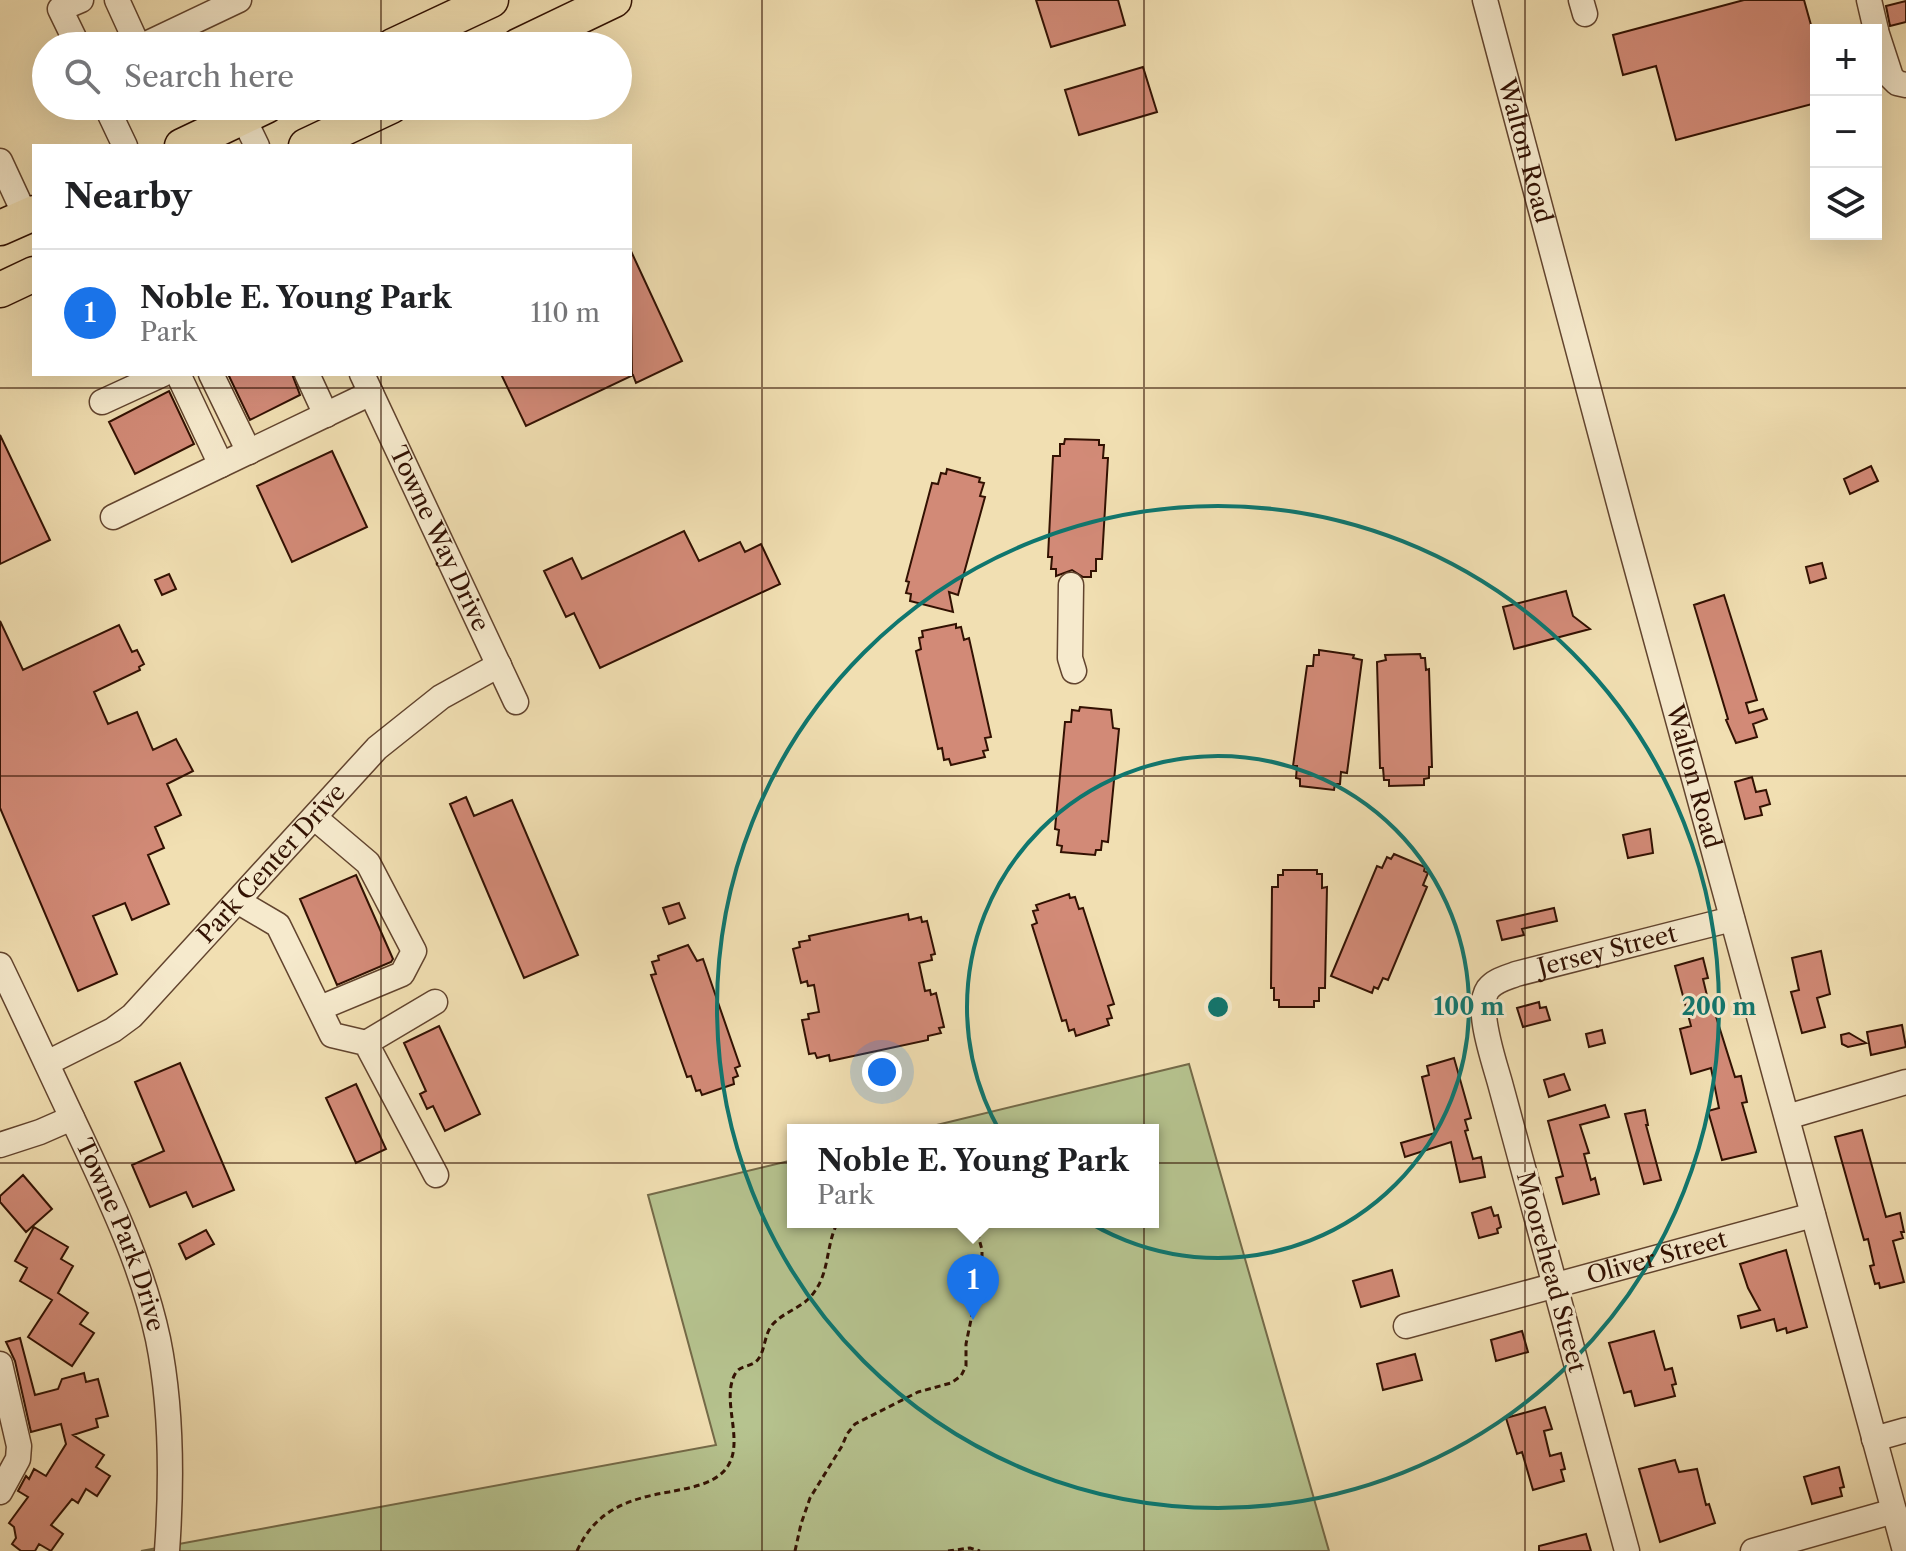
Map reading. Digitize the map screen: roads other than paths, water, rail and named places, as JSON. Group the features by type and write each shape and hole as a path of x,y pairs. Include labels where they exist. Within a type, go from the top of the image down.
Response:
{"highway":[{"path":"423,32 491,0"},
{"path":"547,32 614,0"},
{"path":"310,144 361,120"},
{"path":"188,144 255,123"},
{"path":"0,290 32,275"}],"street":[{"path":"71,32 60,9 81,0"},
{"path":"117,0 133,32"},
{"path":"170,32 239,0"},
{"name":"Walton Road","path":"1485,0 1905,1551"},
{"path":"1869,0 1875,24"},
{"path":"1882,49 1891,77 1897,83 1906,85"},
{"path":"113,120 124,144"},
{"path":"0,161 20,220"},
{"path":"102,402 159,376"},
{"path":"179,376 221,465"},
{"path":"212,376 249,452"},
{"path":"308,376 326,415"},
{"path":"113,517 326,415 367,384"},
{"name":"Towne Way Drive","path":"367,384 516,702"},
{"path":"1071,585 1070,658 1074,671"},
{"name":"Park Center Drive","path":"47,1063 124,1023 239,902 377,748 441,697 499,665"},
{"path":"315,818 368,863 414,951 402,974 320,1008"},
{"path":"239,902 278,925 332,1035 366,1043 435,1002"},
{"name":"Jersey Street","path":"1486,992 1495,982 1516,974 1732,919"},
{"name":"Towne Park Drive","path":"0,965 136,1262 157,1336 168,1418 167,1551"},
{"name":"Moorehead Street","path":"1486,992 1484,1018 1627,1551"},
{"path":"366,1043 436,1175"},
{"path":"1787,1117 1906,1082"},
{"path":"0,1145 72,1118"},
{"name":"Oliver Street","path":"1406,1326 1813,1215"},
{"path":"0,1364 19,1446 18,1459 0,1492"},
{"path":"1874,1439 1906,1430"},
{"path":"1753,1551 1894,1511"}],"place":[{"name":"Noble E. Young Park","path":"973,1320"}]}
